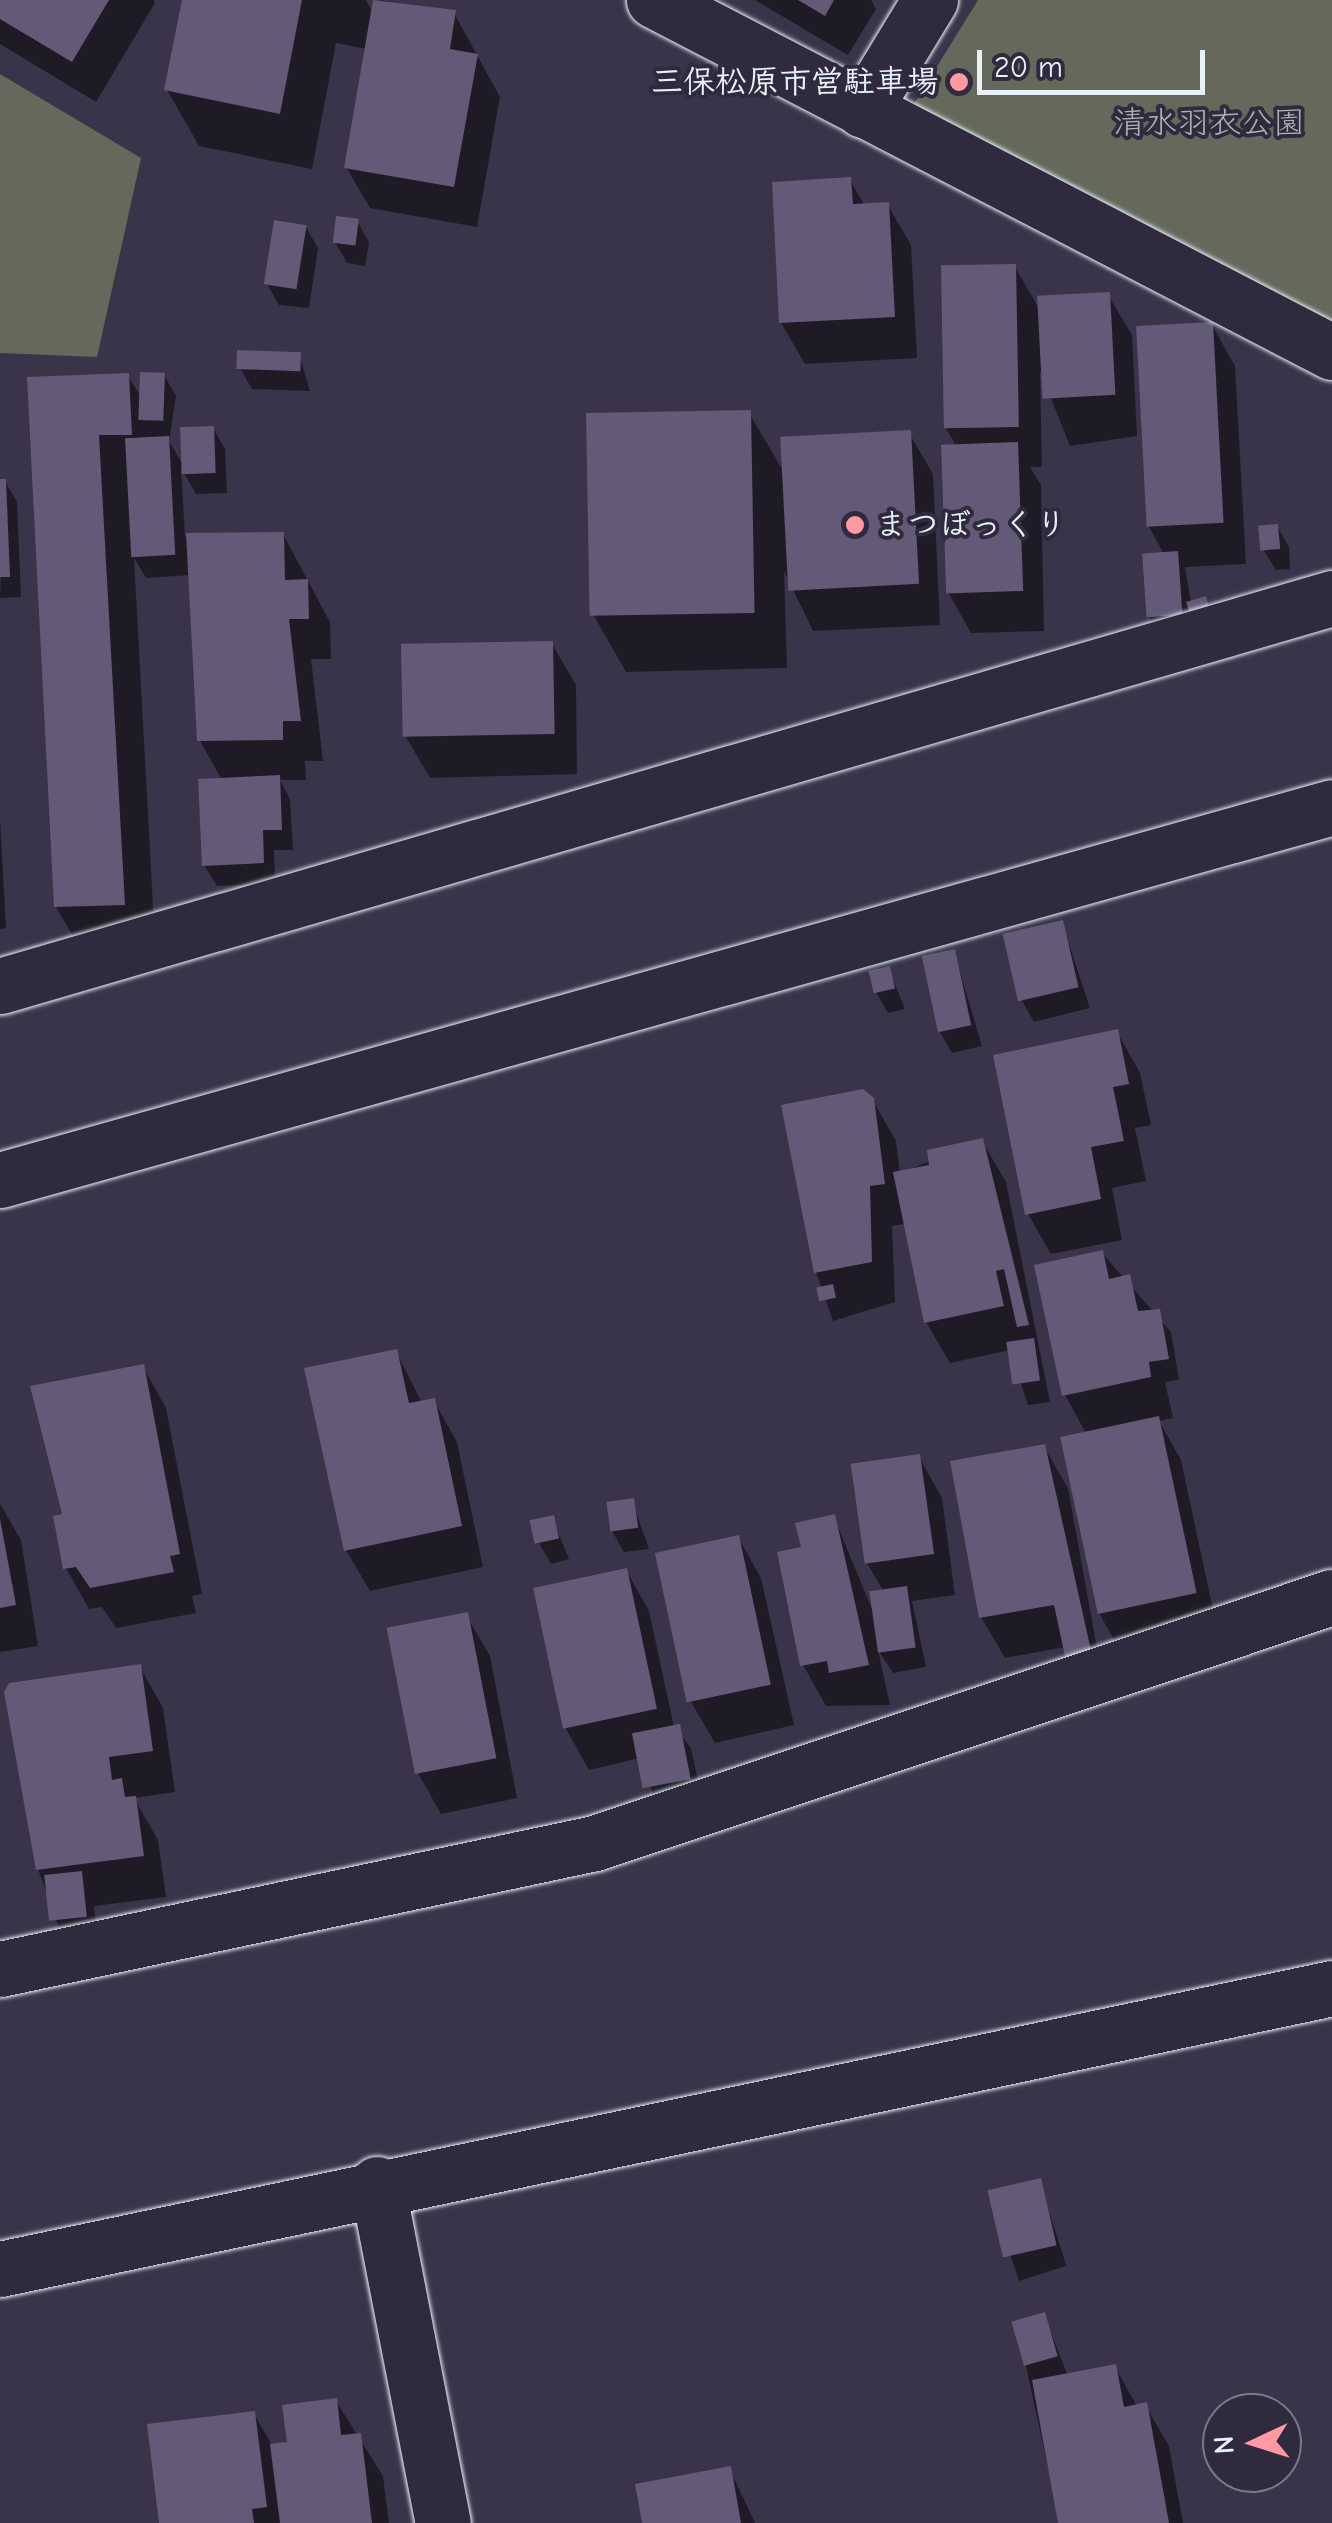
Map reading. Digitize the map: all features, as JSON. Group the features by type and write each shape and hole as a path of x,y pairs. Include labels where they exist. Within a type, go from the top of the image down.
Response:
{"street":[{"path":"654,0 1332,352"},
{"path":"863,110 930,0"},
{"path":"0,986 1332,598"},
{"path":"0,1180 1332,807"},
{"path":"0,1969 596,1842 1332,1596"},
{"path":"0,2270 377,2184 1332,1988"},
{"path":"377,2184 443,2523"}],"green space":[{"name":"清水羽衣公園","path":"978,0 1332,0 1332,321 912,107"},
{"path":"0,74 141,158 97,357 0,353"}],"building":[{"path":"0,0 109,0 72,62 0,19"},
{"path":"182,0 302,0 280,114 164,90"},
{"path":"373,0 456,10 450,49 478,54 454,187 344,168"},
{"path":"798,0 834,0 825,16"},
{"path":"851,177 853,204 889,202 895,317 779,323 772,182"},
{"path":"336,216 359,219 356,246 333,243"},
{"path":"274,220 307,225 296,289 264,284"},
{"path":"1016,264 1019,427 944,428 941,265"},
{"path":"1110,292 1115,395 1042,399 1037,296"},
{"path":"1213,322 1224,523 1147,527 1136,326"},
{"path":"237,350 301,352 300,371 236,369"},
{"path":"140,372 165,373 163,421 138,420"},
{"path":"129,373 132,435 99,435 125,905 54,907 27,377"},
{"path":"751,410 755,613 590,616 586,413"},
{"path":"214,426 216,473 182,474 180,427"},
{"path":"911,430 919,584 788,591 780,437"},
{"path":"169,436 175,555 131,557 125,438"},
{"path":"1018,442 1023,591 946,594 941,445"},
{"path":"0,479 6,479 10,577 0,577"},
{"path":"1278,524 1280,549 1260,551 1258,526"},
{"path":"284,532 285,580 308,579 309,619 289,619 301,721 283,721 283,740 197,741 186,533"},
{"path":"1178,551 1182,615 1147,617 1142,554"},
{"path":"1206,596 1209,608 1191,616 1186,602"},
{"path":"553,641 555,734 403,737 401,644"},
{"path":"280,775 282,830 263,830 264,863 202,866 198,779"},
{"path":"1063,920 1079,987 1018,1001 1003,934"},
{"path":"955,949 971,1025 938,1032 922,956"},
{"path":"890,966 895,988 874,993 869,971"},
{"path":"1118,1029 1129,1084 1113,1087 1124,1141 1091,1147 1101,1199 1025,1215 993,1055"},
{"path":"863,1089 874,1098 885,1184 870,1186 872,1262 814,1273 781,1105"},
{"path":"983,1138 1029,1325 1017,1327 1004,1269 996,1271 1004,1306 924,1323 893,1172 929,1165 927,1150"},
{"path":"1103,1250 1109,1279 1130,1274 1138,1311 1160,1309 1169,1359 1149,1362 1151,1377 1062,1396 1034,1265"},
{"path":"833,1284 836,1298 819,1301 816,1288"},
{"path":"1034,1338 1040,1381 1012,1384 1006,1342"},
{"path":"397,1349 409,1403 435,1398 462,1526 344,1551 304,1368"},
{"path":"144,1364 180,1554 170,1556 174,1572 90,1588 76,1567 63,1569 53,1516 62,1514 30,1386"},
{"path":"1159,1416 1197,1593 1098,1614 1060,1437"},
{"path":"1045,1444 1092,1655 1066,1661 1054,1605 979,1618 950,1461"},
{"path":"920,1454 934,1554 865,1564 851,1464"},
{"path":"634,1498 638,1528 610,1532 606,1502"},
{"path":"835,1514 869,1665 829,1673 827,1661 800,1666 777,1552 801,1547 795,1523"},
{"path":"554,1515 559,1538 535,1544 530,1520"},
{"path":"0,1519 16,1605 0,1608"},
{"path":"739,1535 771,1685 687,1703 655,1553"},
{"path":"627,1568 657,1709 563,1729 533,1588"},
{"path":"907,1586 916,1647 878,1653 869,1591"},
{"path":"468,1612 496,1758 415,1774 387,1628"},
{"path":"141,1664 153,1751 109,1757 112,1780 122,1778 125,1797 136,1796 144,1856 36,1870 4,1692 9,1683"},
{"path":"680,1724 691,1779 643,1788 632,1733"},
{"path":"82,1871 87,1917 49,1921 44,1875"},
{"path":"1041,2178 1057,2245 1003,2258 987,2190"},
{"path":"1045,2312 1058,2356 1024,2366 1011,2322"},
{"path":"1116,2364 1124,2407 1147,2402 1169,2523 1058,2523 1032,2380"},
{"path":"337,2398 341,2435 361,2433 372,2523 280,2523 270,2444 287,2442 282,2405"},
{"path":"255,2411 267,2507 252,2509 254,2523 159,2523 147,2424"},
{"path":"731,2466 741,2523 642,2523 635,2484"}],"place":[{"name":"三保松原市営駐車場","path":"959,82"},
{"name":"まつぼっくり","path":"855,525"}]}
